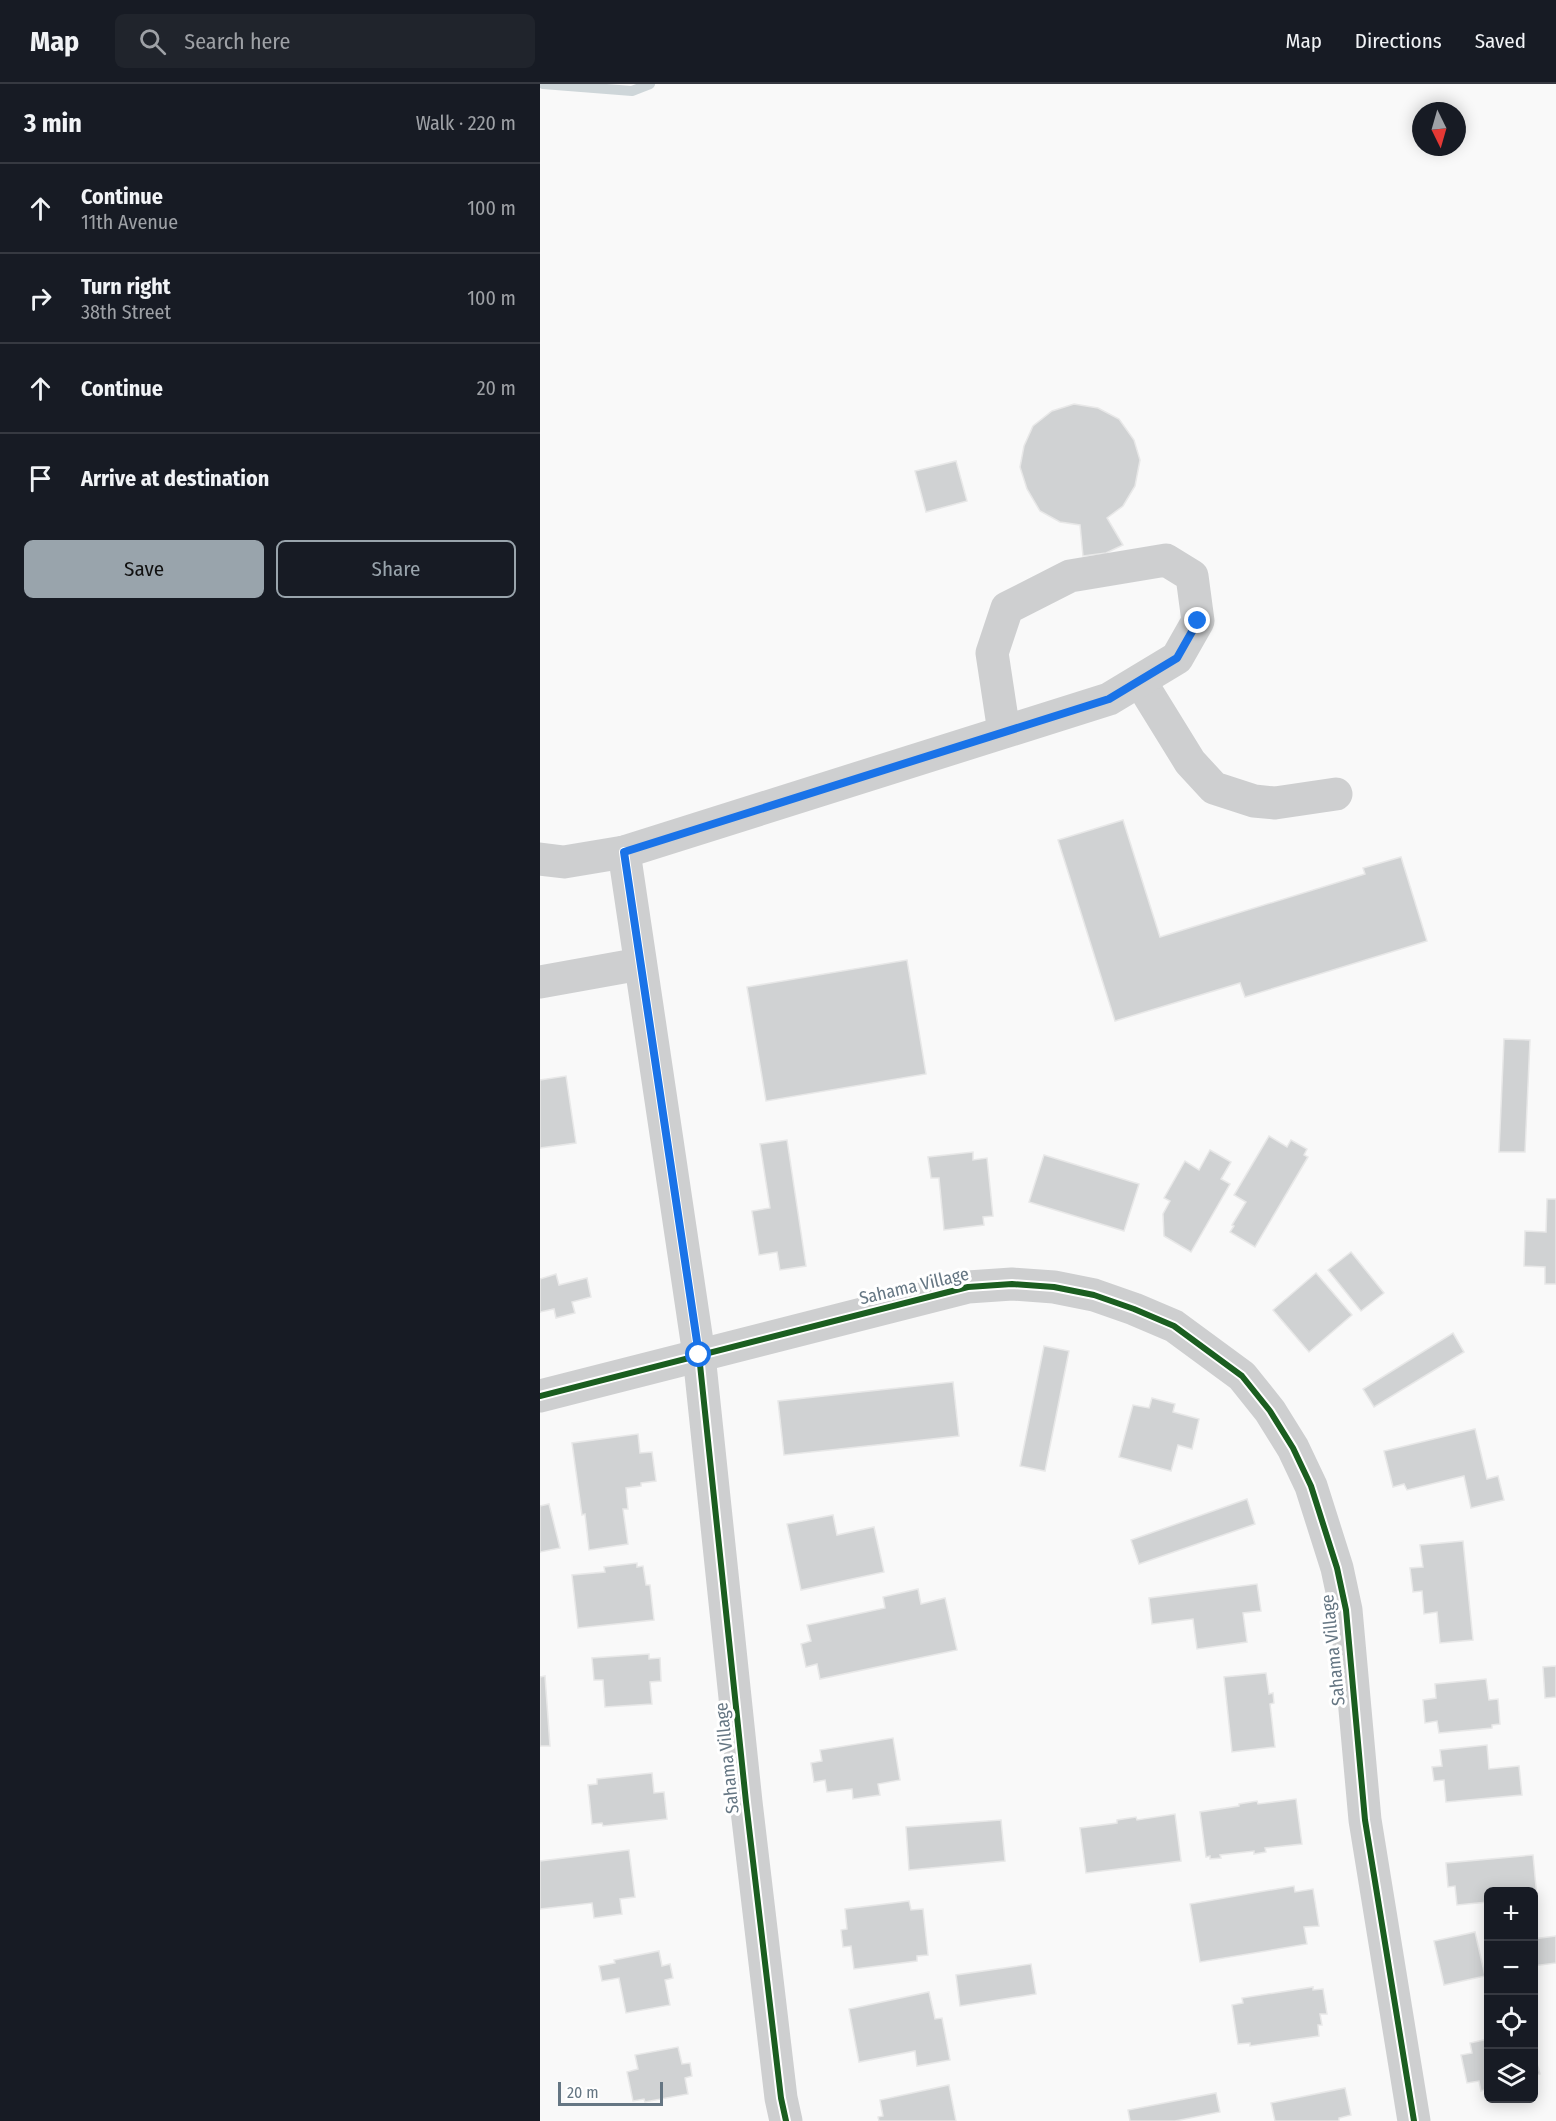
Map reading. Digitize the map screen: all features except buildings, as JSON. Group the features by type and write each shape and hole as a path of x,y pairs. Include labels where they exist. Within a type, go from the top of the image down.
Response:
{"street":[{"path":"540,859 564,862 624,852 1109,699 1177,658 1198,621 1192,576 1166,560 1070,576 1007,608 992,653 1004,732"},
{"path":"1140,681 1190,762 1214,788 1254,801 1275,803 1336,794"},
{"path":"624,852 699,1355"},
{"path":"540,982 640,964"},
{"name":"Sahama Village","path":"540,1396 968,1287 1012,1284 1054,1287 1094,1294 1134,1309 1174,1326 1242,1376 1270,1411 1293,1448 1311,1486 1337,1568 1346,1610 1365,1820 1414,2121"},
{"name":"Sahama Village","path":"699,1355 746,1802 786,2121"}],"waterway":[{"path":"543,84 632,91 650,84"}],"cycle path":[{"path":"624,852 699,1355 746,1802 781,2098 786,2121"},
{"path":"540,1396 968,1287 1012,1284 1054,1287 1094,1295 1134,1309 1174,1326 1242,1376 1270,1411 1293,1448 1311,1486 1337,1568 1346,1610 1365,1820 1414,2121"}],"route":[{"path":"699,1355 624,852 1109,699 1177,658 1198,621"}]}
